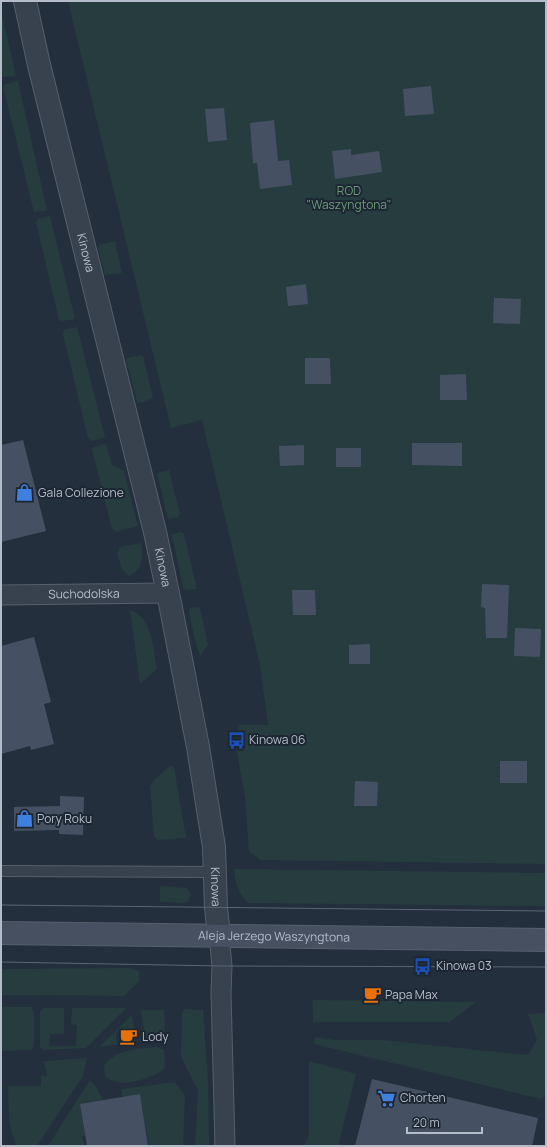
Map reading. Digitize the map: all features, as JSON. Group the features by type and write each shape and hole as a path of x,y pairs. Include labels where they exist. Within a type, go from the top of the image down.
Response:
{"main road":[{"name":"Aleja Jerzego Waszyngtona","path":"1,933 546,940"}],"street":[{"name":"Kinowa","path":"25,1 39,65 155,532 198,747 214,847 214,872 222,966 221,993 225,1146"},
{"name":"Suchodolska","path":"1,595 168,593"}],"lane":[{"path":"1,871 214,872"}],"green space":[{"name":"ROD \"Waszyngtona\"","path":"68,1 546,1 546,864 260,860 249,851 245,798 237,751 242,750 238,725 268,725 260,665 202,420 171,428"},
{"path":"1,11 16,76 1,77"},
{"path":"18,81 47,210 36,212 34,212 3,87 5,84"},
{"path":"50,216 75,319 63,321 59,320 36,222 38,219"},
{"path":"115,241 122,273 105,275 98,248 99,245"},
{"path":"77,327 105,437 92,441 88,438 63,334 64,330"},
{"path":"143,355 153,398 140,403 137,401 126,360 128,358"},
{"path":"106,444 112,465 124,471 138,526 116,532 112,529 92,449 94,447"},
{"path":"169,470 180,514 178,517 168,519 157,473"},
{"path":"181,532 184,534 197,589 187,590 183,588 172,535"},
{"path":"141,543 142,557 140,566 129,576 122,569 117,554 120,547"},
{"path":"200,607 208,645 200,656 189,611 190,608"},
{"path":"130,610 138,614 148,627 153,644 157,669 140,684"},
{"path":"170,766 174,767 186,838 158,840 154,836 150,787 154,780"},
{"path":"234,869 546,873 546,906 248,903 238,888"},
{"path":"160,886 187,888 191,895 187,903 160,902"},
{"path":"130,968 139,971 139,981 124,996 1,995 1,969"},
{"path":"313,1000 476,1002 450,1022 313,1022"},
{"path":"1,1007 31,1007 34,1012 34,1046 31,1050 1,1051"},
{"path":"43,1008 64,1008 64,1034 50,1034 49,1046 76,1046 77,1025 71,1024 72,1008 126,1008 86,1048 43,1050 40,1047 40,1012"},
{"path":"185,1009 203,1010 208,1080 209,1146 195,1146 198,1090 181,1057 182,1012"},
{"path":"141,1010 164,1010 165,1040 145,1042"},
{"path":"546,1013 546,1089 544,1097 541,1099 314,1044 315,1037 335,1040 382,1040 528,1055 537,1040 528,1014"},
{"path":"132,1015 134,1030 116,1031 117,1044 99,1047"},
{"path":"156,1047 164,1050 165,1067 162,1071 142,1080 125,1083 111,1080 105,1076 104,1066 115,1056 127,1051"},
{"path":"87,1058 83,1076 37,1146 17,1146 10,1124 8,1086 41,1086 41,1075 47,1076 44,1061"},
{"path":"309,1061 356,1074 338,1146 304,1146 309,1134"},
{"path":"90,1080 96,1087 103,1100 80,1104 85,1135 82,1136 84,1146 48,1146"},
{"path":"175,1082 185,1095 183,1146 149,1146 140,1094 122,1098 122,1089"}],"building":[{"path":"431,86 434,114 405,116 403,89"},
{"path":"224,108 227,140 208,142 205,109"},
{"path":"274,120 278,161 289,160 292,185 260,189 257,163 253,163 250,123"},
{"path":"351,149 351,155 379,151 382,172 335,179 332,151"},
{"path":"306,284 308,304 288,306 286,287"},
{"path":"494,298 521,299 520,324 493,323"},
{"path":"305,358 330,358 331,384 305,384"},
{"path":"466,374 467,400 440,400 440,375"},
{"path":"23,440 46,531 1,542 1,445"},
{"path":"412,443 462,443 462,466 412,465"},
{"path":"304,445 304,465 280,466 279,446"},
{"path":"336,448 361,448 361,467 336,467"},
{"path":"482,584 509,585 507,638 486,638 485,608 481,607"},
{"path":"292,590 315,590 316,615 293,615"},
{"path":"515,628 541,629 540,657 514,656"},
{"path":"34,637 51,702 44,704 54,744 31,750 30,746 1,754 1,646"},
{"path":"370,644 370,664 349,664 349,645"},
{"path":"500,761 527,761 527,783 500,783"},
{"path":"355,781 378,782 377,806 354,806"},
{"path":"60,796 84,797 83,835 59,834 59,830 14,831 14,807 60,806"},
{"path":"372,1079 538,1118 532,1146 355,1146"},
{"path":"140,1094 148,1146 87,1146 80,1104"}],"tram line":[{"path":"1,905 546,911"},
{"path":"1,962 222,966 546,967"}],"place":[{"name":"Gala Collezione","path":"25,493"},
{"name":"Kinowa 06","path":"236,740"},
{"name":"Pory Roku","path":"24,819"},
{"name":"Kinowa 03","path":"423,966"},
{"name":"Papa Max","path":"372,995"},
{"name":"Lody","path":"129,1037"},
{"name":"Chorten","path":"387,1098"}]}
